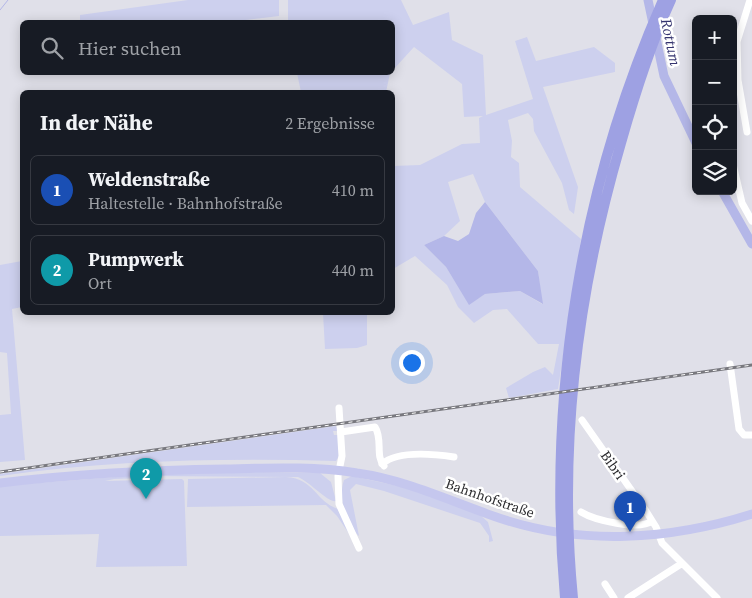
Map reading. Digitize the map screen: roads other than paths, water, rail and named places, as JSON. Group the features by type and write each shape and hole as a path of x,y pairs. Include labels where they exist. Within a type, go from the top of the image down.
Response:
{"highway":[{"path":"565,598 564,520 570,380 604,201 647,38 663,0"},
{"path":"629,103 671,0"},
{"path":"565,544 573,598"}],"main road":[{"name":"Bahnhofstraße","path":"0,482 75,475 186,470 277,468 339,471 369,475 409,484 496,517 533,528 602,537 658,535 704,528 752,514"}],"street":[{"path":"747,132 738,80 737,41 750,0"},
{"path":"737,181 742,203 752,221"},
{"path":"730,364 739,429 744,435 752,435"},
{"path":"339,408 342,456 339,471 339,504 360,548"},
{"name":"Bibri","path":"582,420 652,521 662,543 717,598"},
{"path":"341,432 375,427 379,434 383,465 388,459 404,456 454,457"},
{"path":"581,512 591,518 626,524 642,525 652,521"},
{"path":"628,598 681,564"},
{"path":"605,584 614,598"}],"water":[{"path":"485,202 538,271 543,304 520,291 485,294 469,305 446,267 424,245 444,236 458,241 469,234 476,213"}],"waterway":[{"path":"0,10 8,0"},
{"name":"Rottum","path":"648,0 664,76 692,135"},
{"name":"Rottum","path":"724,195 752,244"}],"railway":[{"path":"0,472 752,365"}],"place":[{"name":"Pumpwerk","path":"146,499"},
{"name":"Weldenstraße","path":"630,532"}]}
